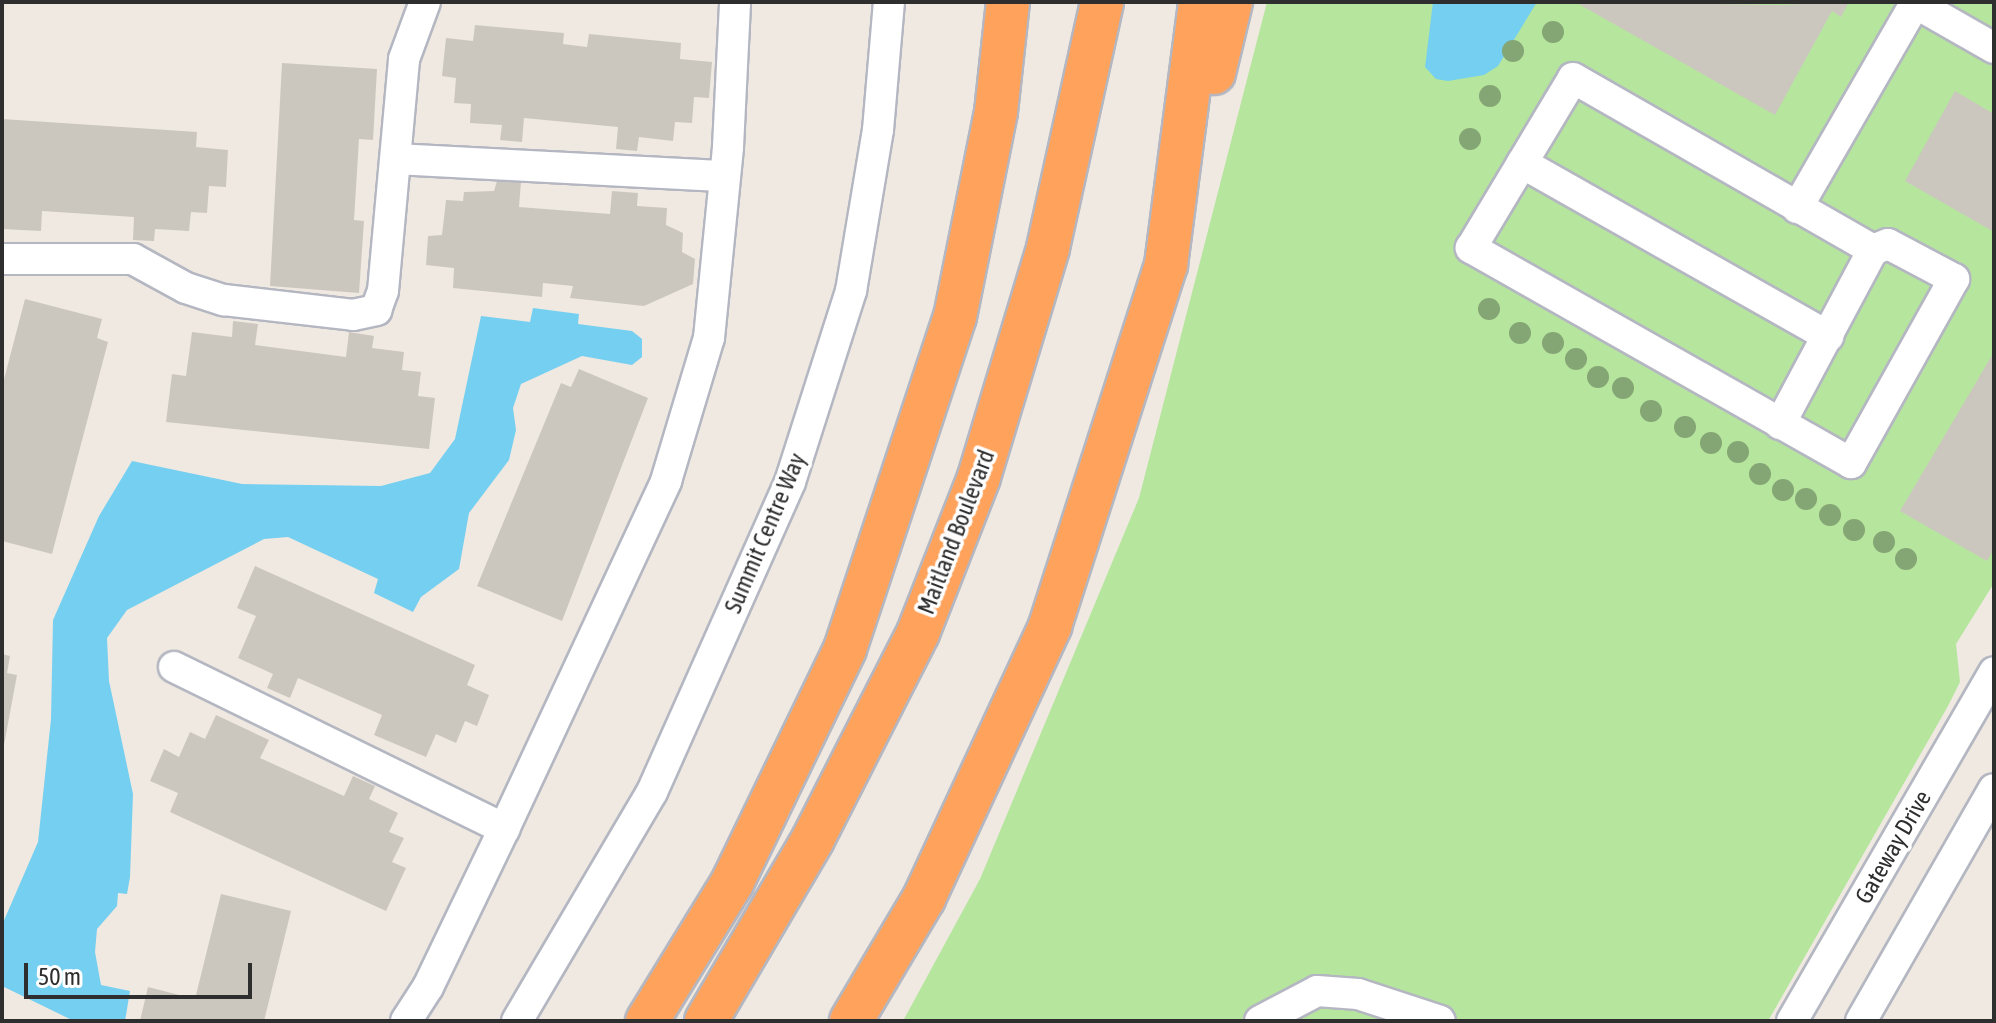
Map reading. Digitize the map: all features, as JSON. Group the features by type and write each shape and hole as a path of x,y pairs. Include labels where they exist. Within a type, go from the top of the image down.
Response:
{"highway":[{"path":"647,1021 732,883 845,649 955,317 996,112 1008,2"},
{"name":"Maitland Boulevard","path":"706,1021 813,839 918,633 979,477 1048,248 1102,2"},
{"path":"1166,265 1200,2"},
{"path":"851,1021 924,898 1050,626 1166,265 1231,2"}],"street":[{"path":"2,259 133,259 186,288 224,300 364,313 376,310 383,291 404,59 425,2"},
{"path":"406,1021 428,987 666,481 709,338 725,176 735,2"},
{"name":"Summit Centre Way","path":"517,1021 652,792 790,482 851,291 874,161 889,2"},
{"path":"1797,208 1916,2 1994,48"},
{"path":"1780,424 1873,250 1888,244 1954,279 1851,463 1780,424 1471,248 1573,78 1873,250"},
{"path":"396,159 725,176"},
{"path":"1522,163 1828,336"},
{"path":"174,667 504,829"},
{"name":"Gateway Drive","path":"1792,1021 1994,672"},
{"path":"1861,1021 1994,789"},
{"path":"1260,1021 1317,991 1358,994 1440,1021"}],"green space":[{"path":"1267,2 1994,2 1994,583 1956,644 1960,682 1948,706 1768,1021 903,1021 980,879 1139,498"}],"water":[{"path":"1433,2 1537,2 1498,66 1484,75 1448,81 1436,79 1425,67"},
{"path":"533,308 579,314 578,324 632,331 642,339 642,357 632,365 582,356 521,384 513,408 516,430 509,460 469,513 459,569 421,597 413,612 374,593 378,579 288,537 264,539 127,610 107,638 109,681 133,794 130,877 127,894 118,893 117,906 97,929 95,952 101,985 130,991 125,1021 74,1021 2,986 2,925 38,842 51,719 53,620 99,516 132,461 242,484 381,486 430,473 455,439 481,316 530,322"}],"building":[{"path":"1575,2 1781,5 1849,2 1841,17 1832,11 1775,115"},
{"path":"475,25 564,33 563,44 587,47 589,34 681,43 680,59 712,62 709,98 694,97 692,123 675,122 673,141 639,137 637,151 616,149 618,127 524,118 522,142 500,140 502,125 470,123 471,104 454,103 456,78 442,76 446,38 473,41"},
{"path":"282,63 377,69 373,140 359,139 354,220 364,221 359,293 270,286"},
{"path":"1955,91 1994,114 1994,232 1905,181"},
{"path":"2,119 197,132 196,147 228,150 226,187 209,186 207,213 191,212 189,231 155,229 154,241 133,240 134,217 42,211 41,231 2,229"},
{"path":"497,181 521,182 519,207 610,214 612,191 638,193 637,206 667,208 666,225 683,233 682,252 695,259 693,284 644,306 570,298 573,286 543,283 542,297 453,288 454,268 426,265 428,236 442,235 446,200 463,201 464,192 494,191"},
{"path":"25,299 102,319 97,338 108,342 52,554 2,541 2,387"},
{"path":"233,321 258,324 255,345 346,357 349,332 374,336 372,348 404,352 402,370 421,372 418,396 435,398 429,449 166,422 172,374 186,376 192,332 232,337"},
{"path":"1994,352 1994,549 1987,561 1900,511"},
{"path":"579,369 648,398 562,621 477,586 561,383 571,387"},
{"path":"255,566 475,665 467,685 489,695 477,726 465,721 456,743 436,734 426,757 374,735 382,715 298,678 290,698 267,688 273,674 238,658 256,616 237,608"},
{"path":"2,654 10,656 7,673 17,675 4,745"},
{"path":"216,715 269,740 260,758 344,796 353,776 375,786 369,799 398,813 389,832 404,838 392,862 406,868 386,911 170,812 178,793 150,781 164,749 179,757 190,732 205,739"},
{"path":"221,894 291,911 264,1021 140,1021 148,987 195,999"}]}
